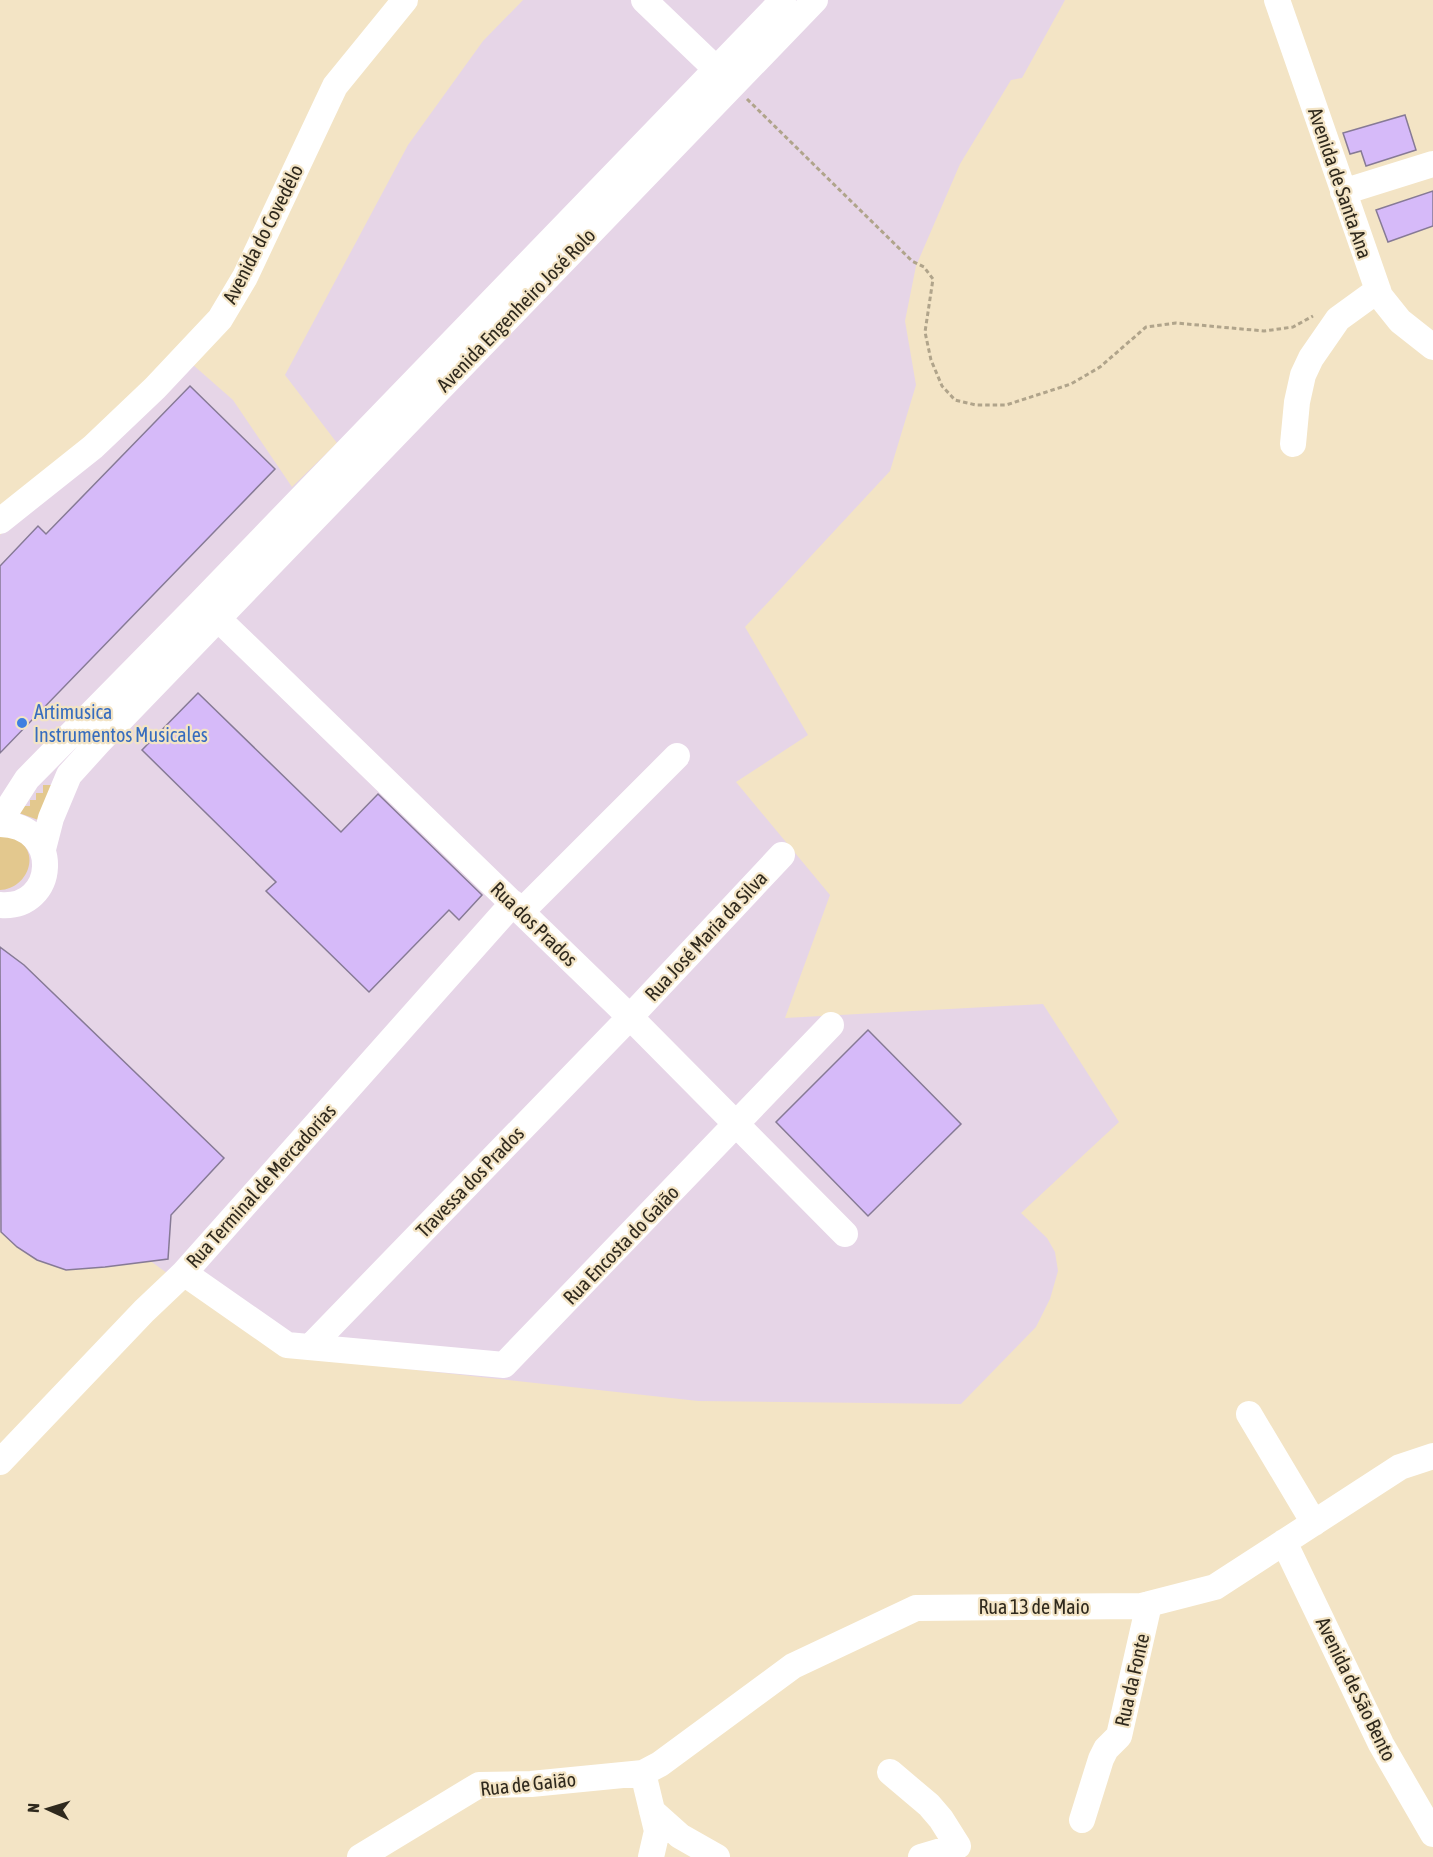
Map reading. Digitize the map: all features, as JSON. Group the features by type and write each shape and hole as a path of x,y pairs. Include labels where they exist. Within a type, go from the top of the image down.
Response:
{"street":[{"path":"644,0 724,77"},
{"name":"Avenida Engenheiro José Rolo","path":"724,77 783,0"},
{"name":"Avenida Engenheiro José Rolo","path":"0,905 20,903 31,896 40,887 45,875 46,862 43,849 36,837 25,829 12,824 0,823 27,779 209,611 724,77 815,0"},
{"name":"Avenida de Santa Ana","path":"1276,0 1380,296 1400,321 1433,346"},
{"name":"Avenida do Covedêlo","path":"0,521 93,447 155,388 220,319 245,277 335,86 396,2"},
{"path":"1343,192 1433,164"},
{"path":"1293,444 1297,402 1303,375 1311,358 1338,319 1378,290"},
{"name":"Avenida Engenheiro José Rolo","path":"43,849 51,818 69,775 209,611"},
{"name":"Rua dos Prados","path":"209,611 630,1017 845,1234"},
{"name":"Rua Terminal de Mercadorias","path":"0,1462 144,1311 184,1273 517,907 676,756"},
{"name":"Rua José Maria da Silva","path":"630,1017 782,855"},
{"name":"Travessa dos Prados","path":"310,1347 630,1017"},
{"name":"Rua Encosta do Gaião","path":"310,1347 504,1365 831,1025"},
{"path":"184,1273 286,1345 310,1347"},
{"path":"1249,1414 1314,1523"},
{"name":"Rua 13 de Maio","path":"643,1773 660,1764 793,1666 916,1608 1141,1606 1215,1587 1400,1467 1433,1456"},
{"name":"Avenida de São Bento","path":"1284,1542 1381,1744 1433,1834"},
{"name":"Rua da Fonte","path":"1082,1820 1101,1759 1106,1749 1119,1736 1149,1604"},
{"path":"890,1772 930,1805 962,1851 921,1857"},
{"path":"643,1773 657,1831 651,1857"},
{"name":"Rua de Gaião","path":"360,1857 479,1785 531,1784 643,1773"},
{"path":"652,1811 680,1836 717,1857"}],"path":[{"path":"724,77 912,261 924,267 933,279 925,333 931,360 942,386 956,400 976,405 1006,405 1071,384 1100,367 1146,327 1176,323 1264,331 1293,327 1314,316"}],"shaded area":[{"path":"523,0 1065,0 1022,78 1011,80 960,164 916,266 905,321 916,385 890,471 745,627 808,735 736,782 830,895 785,1018 1043,1004 1119,1122 1021,1213 1047,1238 1055,1252 1058,1271 1050,1299 1036,1327 961,1404 698,1401 280,1355 149,1260 66,1270 0,1230 0,535 107,445 192,364 233,400 292,487 337,443 285,375 408,145 483,41"},
{"path":"43,785 54,785 41,821 19,813 23,806 30,806 30,800 36,800 36,793 43,793"},
{"path":"0,835 15,839 23,845 30,860 24,877 18,883 0,890"}],"building":[{"path":"1405,115 1416,150 1366,166 1361,151 1350,154 1343,133"},
{"path":"1433,191 1433,226 1388,242 1376,210"},
{"path":"190,386 275,469 0,753 0,566 38,526 46,534"},
{"path":"198,693 341,832 378,794 482,895 459,920 449,910 369,992 266,891 276,882 142,750"},
{"path":"0,947 24,965 224,1158 171,1215 168,1259 66,1270 37,1260 17,1247 1,1232"},
{"path":"868,1030 961,1124 868,1216 776,1122"}],"place":[{"name":"Artimusica Instrumentos Musicales","path":"22,723"}]}
